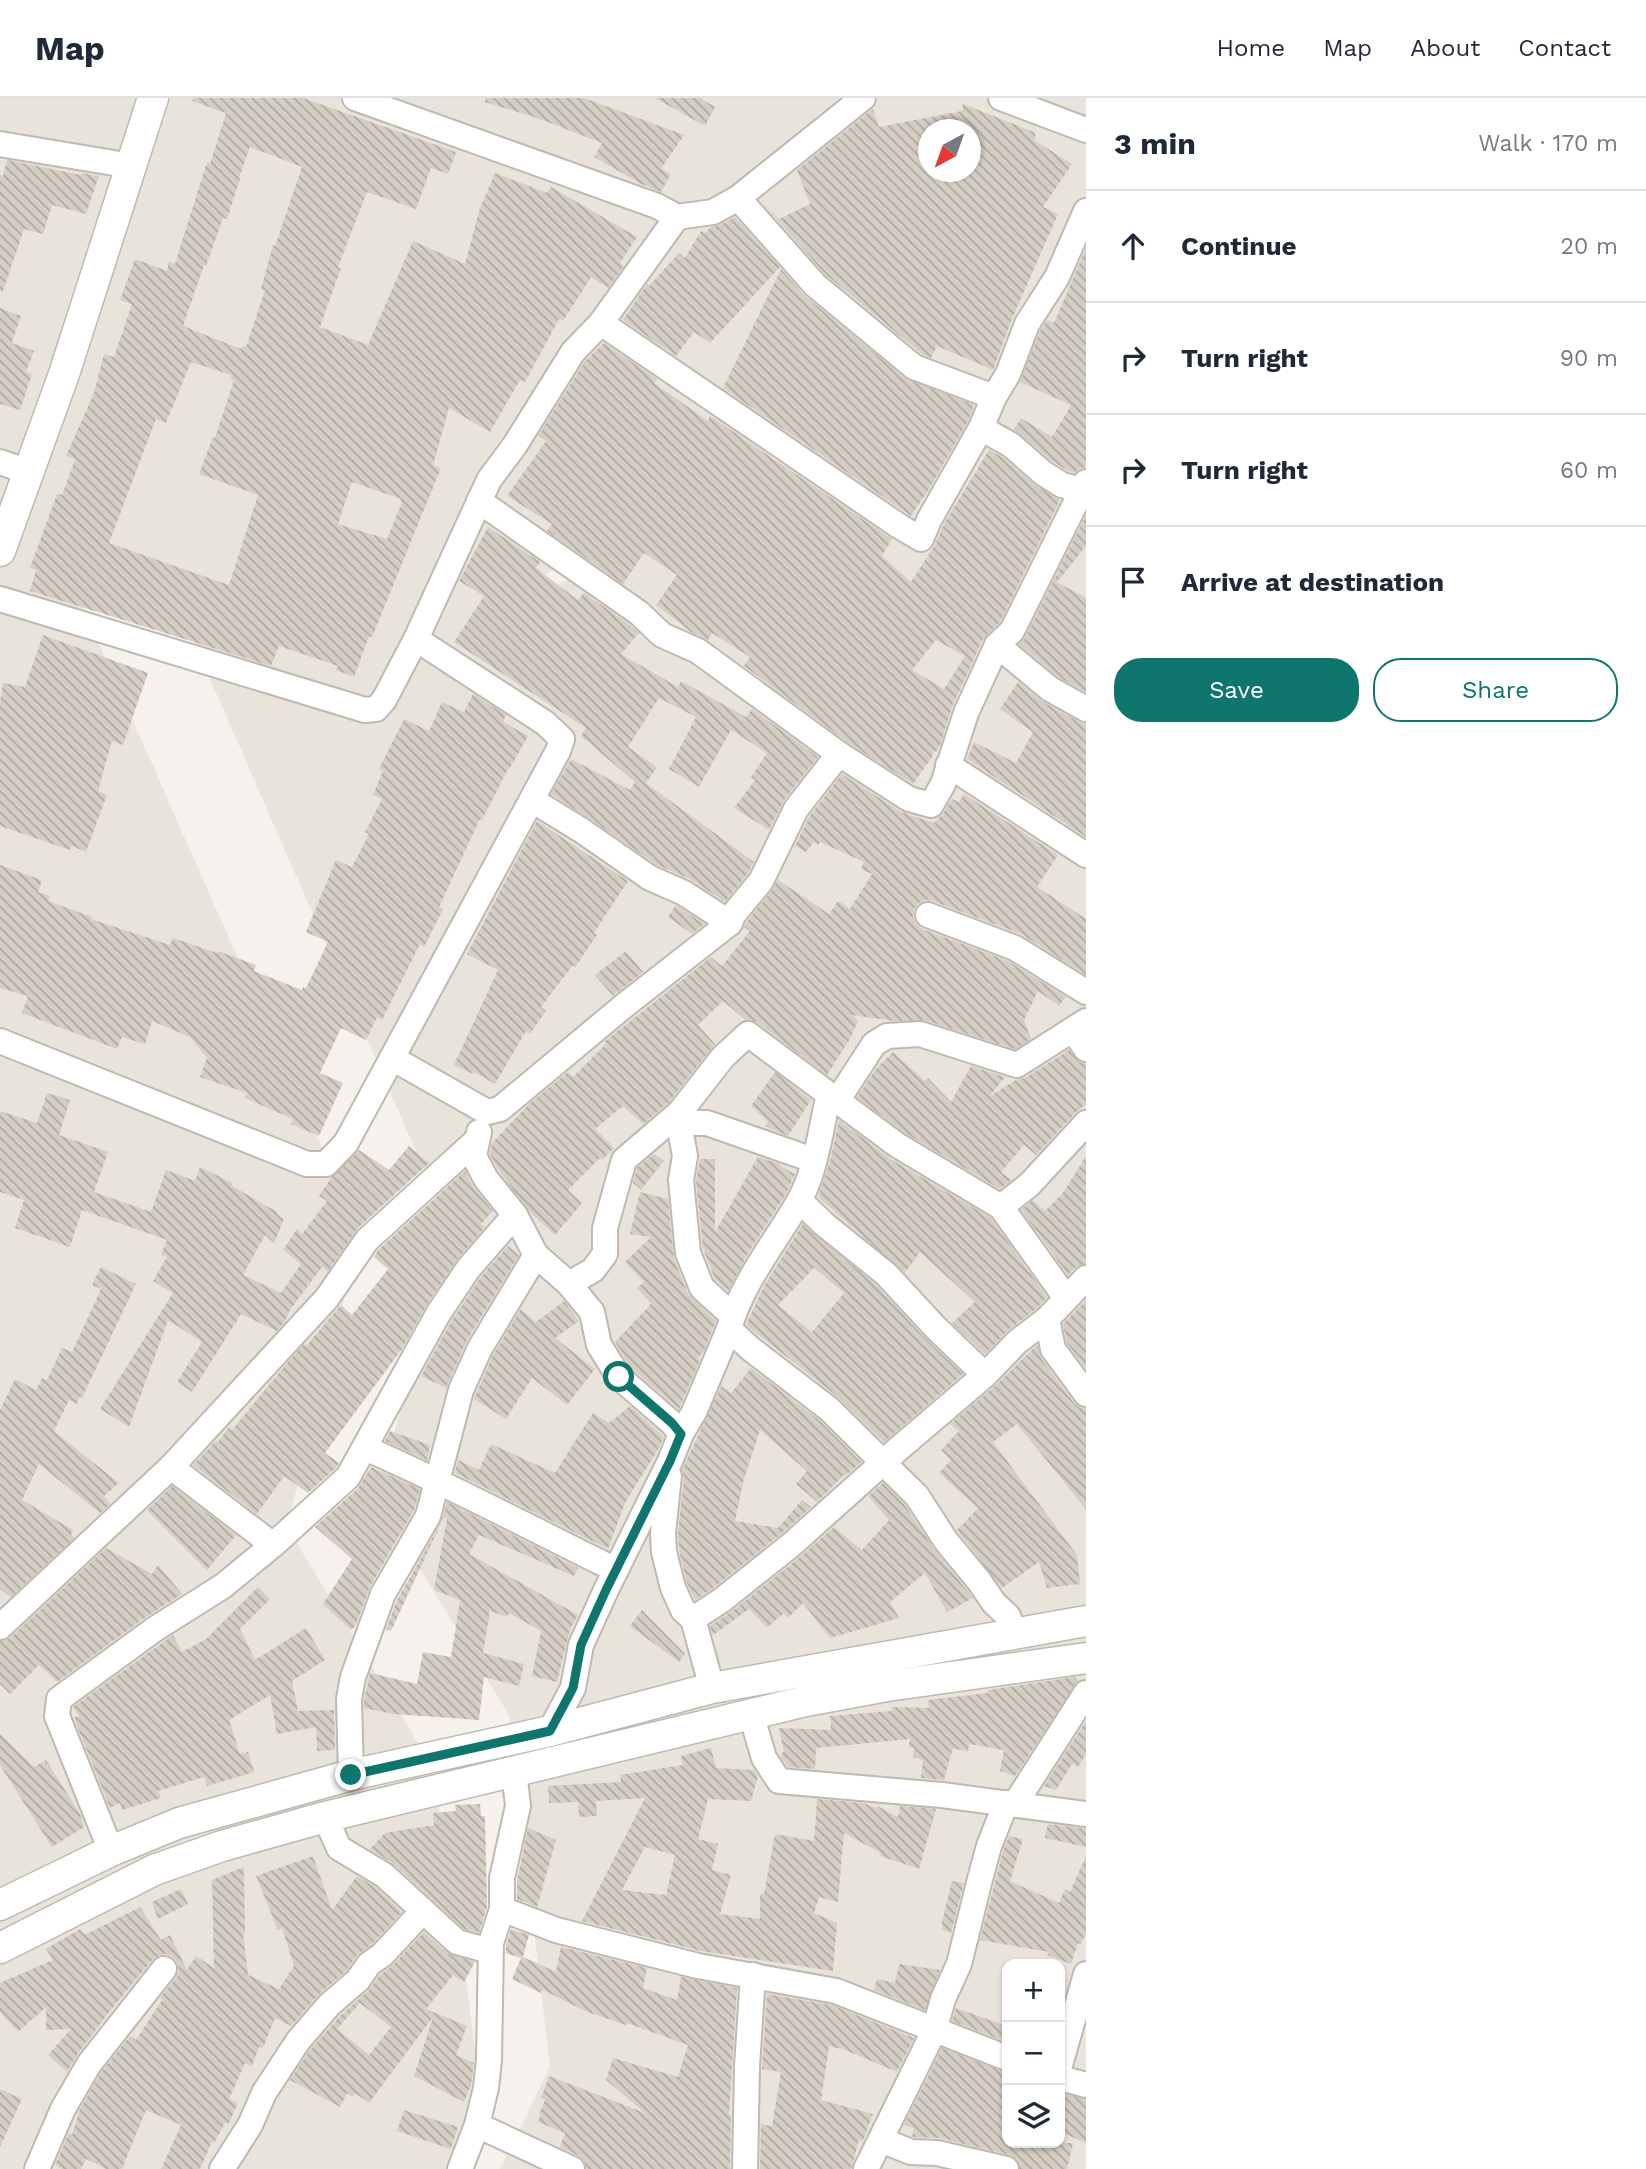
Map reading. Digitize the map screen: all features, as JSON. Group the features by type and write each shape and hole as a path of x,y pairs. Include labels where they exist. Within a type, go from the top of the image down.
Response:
{"street":[{"path":"0,551 64,374 152,98"},
{"path":"355,98 657,206 677,216 713,212 738,198 863,98"},
{"path":"1001,98 1086,130"},
{"path":"0,144 132,166"},
{"path":"738,198 815,285 914,367 994,397"},
{"path":"601,323 899,526 921,538 981,428 994,397 1008,374 1027,324 1057,277 1086,211"},
{"path":"0,599 365,710 376,709 384,700 416,639 489,480 515,445 573,352 601,323 677,216"},
{"path":"479,501 639,613 662,635 698,651 839,754 909,799 931,805 943,783 966,713 997,645 1012,631 1085,487 1062,485 1043,473 1011,445 981,428"},
{"path":"0,462 29,472"},
{"path":"0,1041 307,1164 326,1164 346,1143 532,800 562,739 545,723 416,639"},
{"path":"997,645 1050,689 1086,709"},
{"path":"392,1058 487,1112 500,1109 625,1005 730,923 733,915 761,881 796,810 839,754"},
{"path":"948,765 1086,855"},
{"path":"532,800 582,830 650,878 684,893 730,923"},
{"path":"928,915 1015,948 1086,992"},
{"path":"550,1731 573,1688 581,1645 694,1412 731,1323 768,1249 800,1201 808,1182 827,1103 837,1101 874,1044 887,1036 920,1034 1017,1065 1082,1033 1086,1005"},
{"path":"569,1284 593,1270 605,1254 605,1228 624,1160 679,1117 715,1066 748,1034 897,1145 1001,1208 1066,1298"},
{"path":"487,1112 474,1156 486,1179 515,1215 536,1255 569,1284 592,1312 599,1345 619,1377 681,1434"},
{"path":"679,1117 813,1160"},
{"path":"679,1117 685,1157 681,1180 688,1253 702,1288 752,1350 829,1409 917,1496 946,1541 994,1603 1008,1616 1015,1634"},
{"path":"1001,1208 1030,1184 1086,1123"},
{"path":"0,1627 171,1468 327,1298 367,1240 477,1140"},
{"path":"800,1201 825,1225 886,1274 985,1375"},
{"path":"111,1851 57,1716 59,1699 155,1629 223,1586 348,1477 445,1303 468,1269 515,1215"},
{"path":"351,1775 349,1699 353,1677 383,1594 428,1516 461,1390 480,1348 536,1255"},
{"path":"693,1619 722,1600 791,1545 985,1375 1017,1342 1047,1319 1086,1278"},
{"path":"1047,1319 1053,1349 1086,1394"},
{"path":"365,1448 438,1479 616,1570"},
{"path":"670,1461 663,1533 664,1552 673,1588 683,1610 693,1619 712,1688"},
{"path":"171,1468 273,1545"},
{"path":"0,1905 111,1851 179,1823 351,1775 550,1731 712,1688 1086,1621"},
{"path":"0,1948 155,1870 222,1846 325,1817 806,1701 887,1686 1086,1658"},
{"path":"866,2169 934,2031 943,2000 959,1964 986,1857 1011,1804 1086,1693"},
{"path":"751,1714 764,1758 779,1782 942,1795 1086,1814"},
{"path":"460,2169 477,2125 486,2088 491,1943 502,1909 502,1878 518,1806 514,1771"},
{"path":"325,1817 339,1848 384,1875 457,1942 491,1951"},
{"path":"502,1909 556,1930 698,1966 836,1991 1002,2056"},
{"path":"222,2169 250,2125 264,2093 298,2040 423,1911"},
{"path":"37,2169 63,2109 89,2064 164,1969"},
{"path":"1065,2048 1086,1974"},
{"path":"744,2169 753,1975"},
{"path":"1065,2079 1086,2085"},
{"path":"477,2125 572,2169"},
{"path":"881,2140 911,2152 937,2153 1006,2169"}],"shaded area":[{"path":"0,98 1086,98 1086,2169 500,2169 550,2067 509,1715 375,1495 424,1335 450,1229 170,587 72,583 360,1234 287,1527 426,1756 449,1849 479,2080 456,2169 0,2169","holes":["944,366 558,585 525,585"]}],"building":[{"path":"193,98 303,98 456,152 448,174 431,168 416,209 367,192 338,267 341,268 320,327 368,345 413,241 465,264 480,208 495,173 547,193 551,187 637,237 620,263 624,266 608,288 591,277 563,321 559,319 525,382 520,380 490,432 449,408 433,465 441,468 354,677 336,670 338,666 279,646 271,666 30,591 36,570 30,568 57,494 62,495 75,459 66,456 94,393 104,354 114,357 132,304 120,300 135,259 167,271 169,262 175,264 207,162 210,164 226,113 192,101","holes":["250,147 302,167 275,246 273,245 261,289 265,290 246,347 242,346 241,349 183,326 223,218 227,219","191,362 231,375 230,379 234,380 215,438 213,437 199,474 258,495 229,585 109,543 156,419 166,423","352,482 401,499 387,539 338,524"]},
{"path":"486,98 584,98 684,135 661,169 671,174 661,192 641,184 594,157 602,143 485,102"},
{"path":"655,98 700,98 715,107 705,126"},
{"path":"963,104 1036,133 1034,140 1072,164 1043,207 1058,214 993,370 937,346 931,358 922,354 825,274 763,204 779,219 810,204 797,170 873,109 879,127 918,119 918,182 981,182 981,119 920,119 962,111"},
{"path":"7,160 99,176 86,214 52,205 43,234 24,229 3,291 0,291 0,175 3,176"},
{"path":"735,217 780,267 710,343 694,332 676,356 623,320 647,284 649,286 679,253 685,258 701,231 705,233 711,227"},
{"path":"1086,248 1086,467 1075,473 1052,461 1014,429 1021,418 1052,437 1071,405 1020,382 1040,331 1047,320 1054,323"},
{"path":"781,269 805,296 905,378 974,405 968,421 911,516 723,388"},
{"path":"0,308 21,316 12,343 34,351 26,372 32,374 20,410 0,404"},
{"path":"604,343 657,379 654,383 708,421 710,416 892,539 882,556 911,582 989,450 1002,457 1035,485 1060,500 1000,622 983,639 952,707 940,746 913,784 847,742 744,666 750,657 712,633 708,640 691,632 656,605 677,575 644,553 623,584 547,531 552,524 507,496 546,441 538,436 585,361","holes":["936,640 965,656 944,689 912,670"]},
{"path":"1086,515 1086,546 1057,582 1086,598 1086,692 1058,677 1019,644 1025,638"},
{"path":"488,527 540,562 536,568 578,600 584,593 639,633 621,654 678,687 681,681 746,717 752,709 818,757 784,800 769,830 734,808 755,780 751,777 767,753 731,730 699,787 669,769 696,717 659,698 628,747 657,767 646,783 754,862 725,902 692,880 657,865 551,794 571,759 630,790 635,782 581,736 586,728 454,642 484,596 459,581"},
{"path":"43,635 148,673 123,745 112,741 98,791 107,795 86,852 72,846 70,850 0,826 0,702 3,683 25,687"},
{"path":"1018,682 1043,702 1086,724 1086,837 967,759 974,742 1016,763 1033,732 1000,709"},
{"path":"473,694 506,715 503,722 528,736 482,820 480,819 439,907 443,909 424,947 420,944 382,1020 377,1017 366,1040 341,1028 320,1073 343,1083 319,1136 291,1124 293,1119 245,1098 247,1093 200,1077 207,1058 190,1037 152,1021 145,1044 122,1037 117,1049 22,1013 28,996 0,988 0,865 42,880 38,892 50,896 48,901 92,917 91,919 170,945 173,938 217,953 218,951 256,965 254,971 302,990 303,987 306,988 328,942 306,932 336,860 352,867 369,834 365,832 382,799 373,795 383,771 379,769 404,719 429,731 442,702 464,712"},
{"path":"842,774 901,812 934,823 952,799 959,802 964,794 1058,855 1037,887 1086,919 1086,975 1021,934 933,901 919,903 914,909 913,917 922,929 1008,961 1066,997 1059,1006 1038,991 1024,1020 1031,1039 1015,1049 924,1020 894,1021 852,1015 858,1021 827,1075 757,1022 746,1020 723,1001 698,1025 715,1044 669,1102 643,1124 623,1106 595,1129 614,1148 568,1190 582,1203 555,1235 530,1212 499,1171 490,1154 492,1143 529,1104 568,1072 573,1077 606,1044 604,1042 711,957 722,966 750,931 744,927 746,923 778,880 829,914 838,901 850,909 872,874 861,869 864,862 820,842 818,845 814,842 806,852 795,846 809,817"},
{"path":"537,821 628,881 575,967 573,965 541,1007 546,1011 530,1034 526,1031 495,1084 454,1065 498,970 467,954"},
{"path":"675,906 704,924 692,934 668,917"},
{"path":"626,951 643,972 613,996 595,975"},
{"path":"1069,1050 1079,1062 1086,1064 1086,1104 1036,1155 1024,1145 1001,1172 1011,1180 1000,1189 905,1133 857,1097 876,1069 893,1052 925,1081 928,1078 951,1102 971,1066 1005,1077 990,1096"},
{"path":"775,1072 811,1100 788,1136 765,1126 768,1122 751,1106"},
{"path":"47,1093 70,1100 59,1135 108,1152 94,1192 151,1212 166,1170 195,1181 200,1167 232,1183 232,1186 277,1212 284,1219 274,1243 265,1235 243,1275 281,1293 301,1264 283,1250 297,1229 302,1234 327,1201 319,1196 331,1178 359,1150 389,1170 409,1146 429,1163 357,1229 328,1271 322,1267 277,1331 241,1314 192,1392 177,1382 202,1342 168,1320 129,1427 100,1409 173,1293 153,1281 167,1257 161,1255 167,1240 82,1210 70,1247 15,1228 24,1200 0,1192 0,1111 37,1123"},
{"path":"839,1120 889,1158 991,1218 1047,1297 985,1354 952,1323 975,1302 920,1252 905,1273 818,1197 831,1158"},
{"path":"654,1154 664,1161 641,1190 633,1183 637,1168"},
{"path":"1086,1156 1086,1264 1076,1267 1068,1275 1021,1210 1033,1200 1045,1211 1063,1193"},
{"path":"758,1157 780,1164 795,1174 786,1194 747,1255 728,1291 715,1279 703,1249 696,1181 700,1159 715,1159 715,1232"},
{"path":"465,1171 474,1188 493,1211 481,1224 485,1227 456,1261 402,1349 325,1453 339,1463 336,1468 308,1493 284,1476 257,1514 193,1465 218,1442 229,1427 232,1430 288,1362 304,1344 306,1346 341,1305 352,1315 388,1269 374,1257 378,1250"},
{"path":"640,1192 668,1199 674,1259 688,1294 716,1321 704,1351 698,1358 700,1360 679,1409 630,1367 615,1342 651,1304 637,1288 644,1282 625,1262 651,1237 630,1234"},
{"path":"803,1224 876,1285 963,1374 884,1442 838,1397 746,1325 764,1286","holes":["814,1268 844,1293 812,1332 778,1305"]},
{"path":"508,1246 519,1255 467,1340 446,1388 421,1376 451,1322 480,1278"},
{"path":"101,1267 136,1284 82,1398 80,1396 77,1404 69,1400 54,1431 119,1483 104,1496 110,1504 100,1513 39,1464 22,1500 73,1530 71,1535 74,1538 11,1597 0,1589 0,1410 15,1379 36,1390 42,1378 47,1380 62,1348 72,1352 101,1289 92,1285"},
{"path":"1086,1300 1086,1369 1067,1343 1063,1324"},
{"path":"564,1301 579,1321 555,1338 595,1369 567,1405 532,1378 506,1419 474,1399 493,1355 521,1309 536,1322"},
{"path":"1037,1345 1041,1358 1074,1403 1086,1409 1086,1509 1017,1424 993,1442 1077,1555 1080,1584 1047,1588 1039,1562 1002,1588 957,1530 978,1508 939,1473 951,1460 941,1450 959,1431 950,1424 995,1386"},
{"path":"751,1368 819,1420 861,1462 817,1502 796,1484 807,1471 760,1430 743,1482 735,1521 778,1528 802,1500 811,1507 781,1534 695,1600 687,1583 679,1550 678,1533 684,1478 682,1470 721,1386 731,1393"},
{"path":"630,1406 664,1437 625,1503 608,1549 455,1473 458,1460 479,1470 491,1444 555,1473 593,1413 609,1423"},
{"path":"390,1431 430,1445 427,1460 385,1441"},
{"path":"371,1467 420,1489 414,1510 370,1587 356,1625 351,1630 323,1604 352,1559 315,1527 358,1488"},
{"path":"883,1483 905,1505 934,1549 973,1598 947,1612 925,1573 890,1602 899,1618 830,1638 803,1603 788,1618 784,1613 767,1628 749,1609 713,1635 710,1626 800,1557 834,1527 862,1550 889,1520 868,1496"},
{"path":"172,1486 236,1535 207,1570 147,1510"},
{"path":"447,1502 578,1568 574,1576 479,1535 469,1554 578,1615 570,1629 557,1682 532,1676 541,1631 509,1613 507,1617 490,1611 483,1653 524,1664 519,1686 484,1677 479,1720 394,1714 364,1708 370,1673 417,1684 423,1652 451,1657 460,1600 434,1590 447,1518 444,1517 391,1631 386,1629 397,1600 441,1523"},
{"path":"106,1548 152,1574 158,1565 182,1594 57,1682 39,1665 10,1694 0,1684 0,1641 10,1638"},
{"path":"258,1587 270,1599 240,1629 255,1660 306,1628 325,1660 292,1681 298,1711 334,1710 335,1750 317,1751 316,1727 277,1734 270,1695 229,1720 240,1754 248,1752 254,1772 207,1786 204,1777 158,1791 161,1798 122,1810 120,1803 110,1808 74,1718 79,1716 73,1707 173,1635 182,1652 206,1639"},
{"path":"642,1610 685,1654 679,1662 630,1626"},
{"path":"1075,1677 1078,1681 1015,1776 1000,1771 1004,1750 969,1744 968,1752 953,1748 944,1780 921,1778 923,1760 913,1757 914,1748 909,1747 910,1739 816,1748 815,1769 788,1767 781,1757 784,1752 779,1728 831,1730 830,1716 892,1711 892,1707 929,1708 928,1700 988,1693 988,1690"},
{"path":"1086,1721 1086,1754 1078,1767 1072,1764 1056,1790 1044,1786"},
{"path":"0,1734 34,1767 46,1760 80,1814 84,1827 52,1847 0,1765"},
{"path":"711,1748 716,1768 754,1770 758,1776 751,1801 708,1799 698,1839 718,1844 712,1870 731,1875 720,1914 760,1919 760,1894 764,1894 775,1834 814,1841 817,1799 863,1803 876,1808 877,1806 898,1817 900,1806 936,1809 919,1869 880,1856 881,1853 844,1833 838,1902 819,1897 814,1913 837,1923 833,1971 701,1951 582,1921 645,1798 596,1801 597,1816 579,1817 578,1802 549,1803 548,1786 621,1782 620,1775 683,1765 681,1756","holes":["645,1847 675,1855 666,1895 622,1890"]},
{"path":"480,1804 481,1816 485,1816 487,1907 479,1933 464,1929 394,1864 370,1849 385,1833 434,1825 433,1813 456,1811 455,1805"},
{"path":"1048,1824 1086,1829 1086,1847 1045,1838"},
{"path":"528,1828 556,1840 537,1907 517,1899 517,1880"},
{"path":"1009,1836 1023,1839 1010,1881 1059,1903 1065,1889 1070,1892 1086,1856 1086,1932 1081,1944 1078,1943 1071,1964 1065,1962 1065,1959 1047,1955 1049,1952 980,1940"},
{"path":"313,1856 332,1910 357,1876 375,1887 402,1912 372,1944 357,1955 347,1970 318,1995 291,2026 275,2018 263,2048 259,2047 252,2066 245,2063 229,2099 238,2103 229,2123 225,2123 214,2143 212,2142 200,2169 161,2169 181,2125 146,2110 122,2169 106,2169 86,2159 81,2169 62,2169 55,2165 69,2133 72,2135 80,2109 101,2072 130,2036 136,2040 162,2000 160,1998 176,1978 179,1972 178,1964 167,1954 153,1959 113,2007 67,2072 48,2055 71,2029 46,2030 46,2007 18,2032 0,2012 0,1983 53,1960 46,1949 80,1929 85,1935 140,1907 161,1940 170,1935 187,1970 196,1956 214,1968 212,1880 244,1867 243,1934 248,1975 279,1989 294,1966 282,1928 278,1930 256,1876"},
{"path":"952,1881 964,1883 951,1933 942,1930 942,1922"},
{"path":"181,1889 188,1904 158,1919 152,1902"},
{"path":"511,1929 529,1935 523,1957 556,1972 561,1947 647,1968 643,1988 677,2000 681,1977 737,1988 729,2115 730,2169 587,2169 579,2156 560,2147 565,2133 538,2122 545,2100 541,2098 549,2076 645,2113 606,2080 613,2058 678,2077 688,2045 585,2011 543,1990 541,1993 512,1979 521,1958 506,1953"},
{"path":"424,1932 447,1953 475,1962 464,1982 453,1975 426,2009 467,2026 456,2055 474,2063 471,2085 464,2102 414,2076 433,2017 369,2103 355,2093 353,2097 347,2093 340,2107 290,2080 310,2050 340,2016","holes":["360,2003 391,2027 369,2055 337,2029"]},
{"path":"899,1964 940,1970 925,2010 874,1990 877,1979 895,1983"},
{"path":"767,1994 832,2005 914,2038 897,2072 829,2046 821,2100 873,2114 863,2141 859,2140 851,2169 760,2169 761,2124 772,2126 781,2072 762,2069"},
{"path":"956,2008 1002,2024 1002,2040 952,2021"},
{"path":"942,2048 1002,2071 1002,2148 1065,2148 1065,2143 1073,2143 1067,2169 1020,2169 1017,2159 1009,2155 940,2138 912,2137 914,2128 904,2125"},
{"path":"0,2089 22,2099 0,2147"},
{"path":"1065,2094 1086,2099 1086,2143 1065,2134"},
{"path":"404,2110 458,2127 451,2149 397,2131"}],"route":[{"path":"351,1775 550,1731 573,1688 581,1645 681,1434 619,1377"}]}
